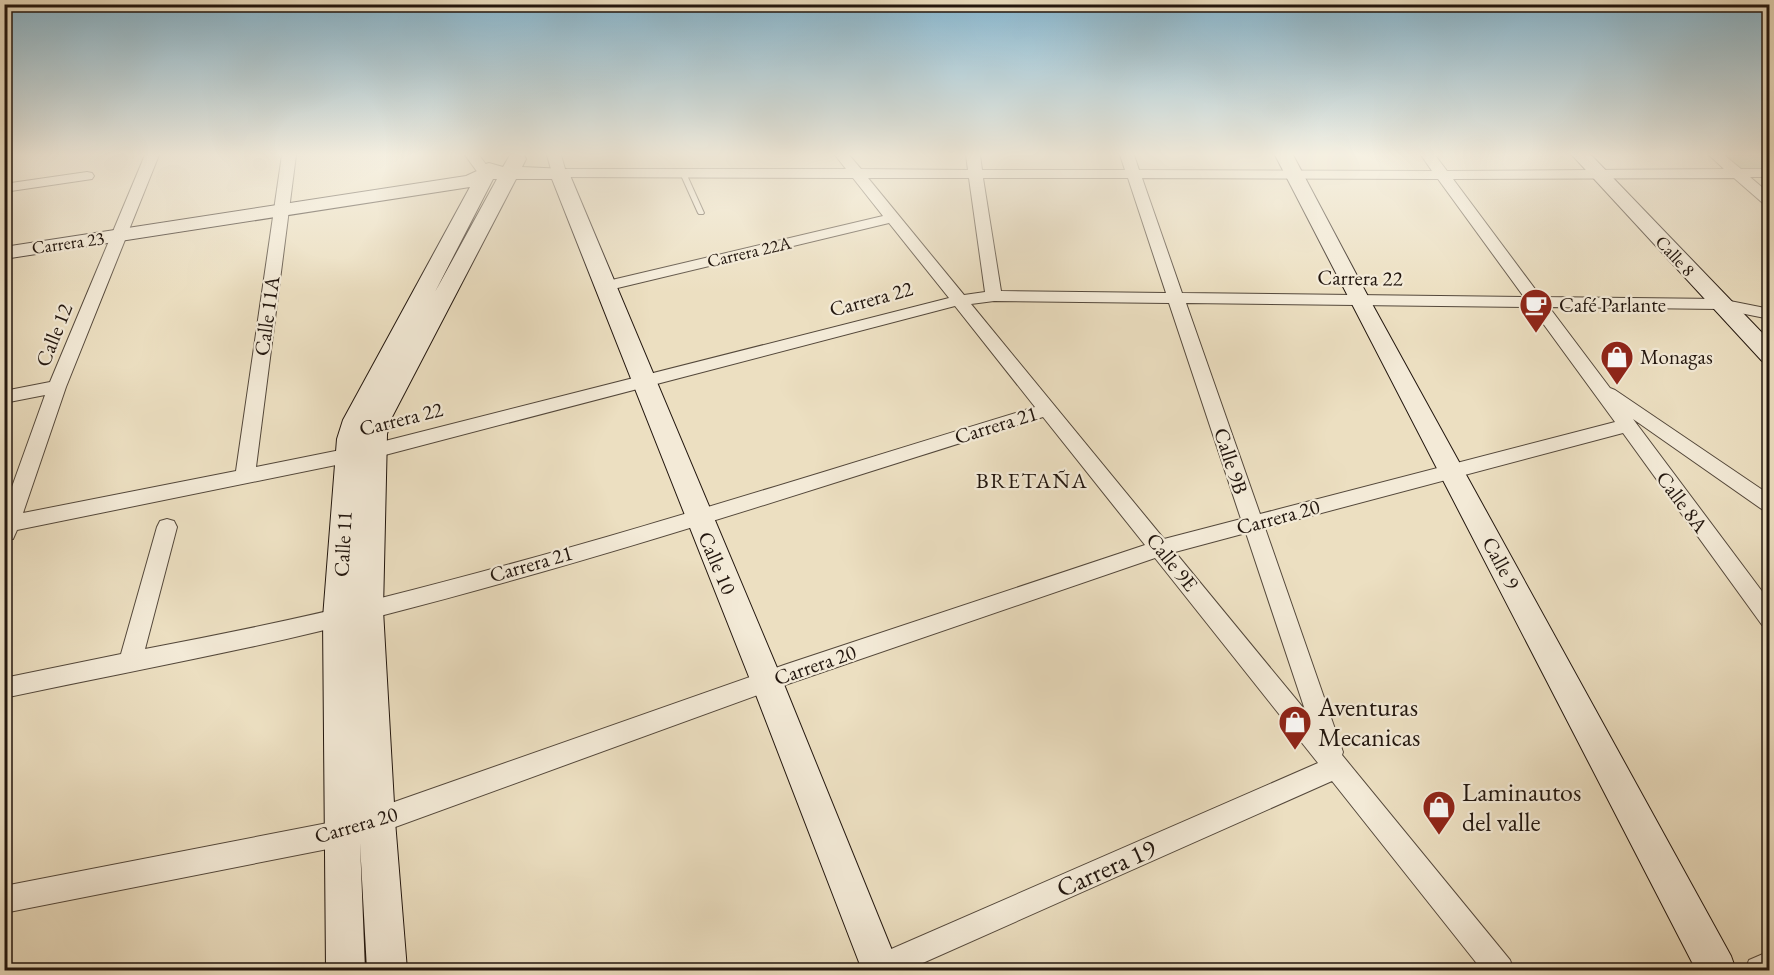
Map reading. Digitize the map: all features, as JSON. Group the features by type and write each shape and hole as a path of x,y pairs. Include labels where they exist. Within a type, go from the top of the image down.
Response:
{"main road":[{"name":"Carrera 23","path":"4,244 120,230 323,200"},
{"name":"Calle 11","path":"345,970 343,832 360,454 350,439 356,420 476,200"},
{"name":"Calle 10","path":"571,200 767,682 879,970"},
{"name":"Calle 9","path":"1308,200 1718,970"},
{"name":"Calle 8","path":"1624,200 1770,356"},
{"name":"Carrera 23","path":"4,253 120,230"},
{"name":"Calle 11","path":"353,614 377,821 387,970"}],"street":[{"name":"Calle 12","path":"6,528 57,387 133,200"},
{"name":"Calle 11A","path":"245,477 282,200"},
{"name":"Calle 9E","path":"879,200 1500,970"},
{"path":"980,200 994,296"},
{"name":"Calle 9B","path":"1143,200 1336,767"},
{"name":"Calle 8A","path":"1462,200 1770,619"},
{"name":"Carrera 22A","path":"604,286 893,218"},
{"name":"Carrera 22","path":"6,528 360,454 645,383 961,300 994,296 1537,304 1720,304 1770,314"},
{"name":"Calle 8A","path":"1595,384 1770,505"},
{"path":"4,397 57,387"},
{"name":"Carrera 21","path":"4,687 353,614 698,516 1048,409"},
{"name":"Carrera 20","path":"4,900 343,832 767,682 1161,548 1626,426"},
{"path":"131,660 167,527"},
{"name":"Carrera 19","path":"879,970 1336,767"},
{"path":"1759,970 1770,965"}],"lane":[{"path":"695,200 701,213"}],"place":[{"name":"Café Parlante","path":"1536,334"},
{"name":"Monagas","path":"1617,386"},
{"name":"Aventuras Mecanicas","path":"1295,751"},
{"name":"Laminautos del valle","path":"1439,836"}],"district":[{"name":"BRETAÑA","path":"1032,480"}]}
